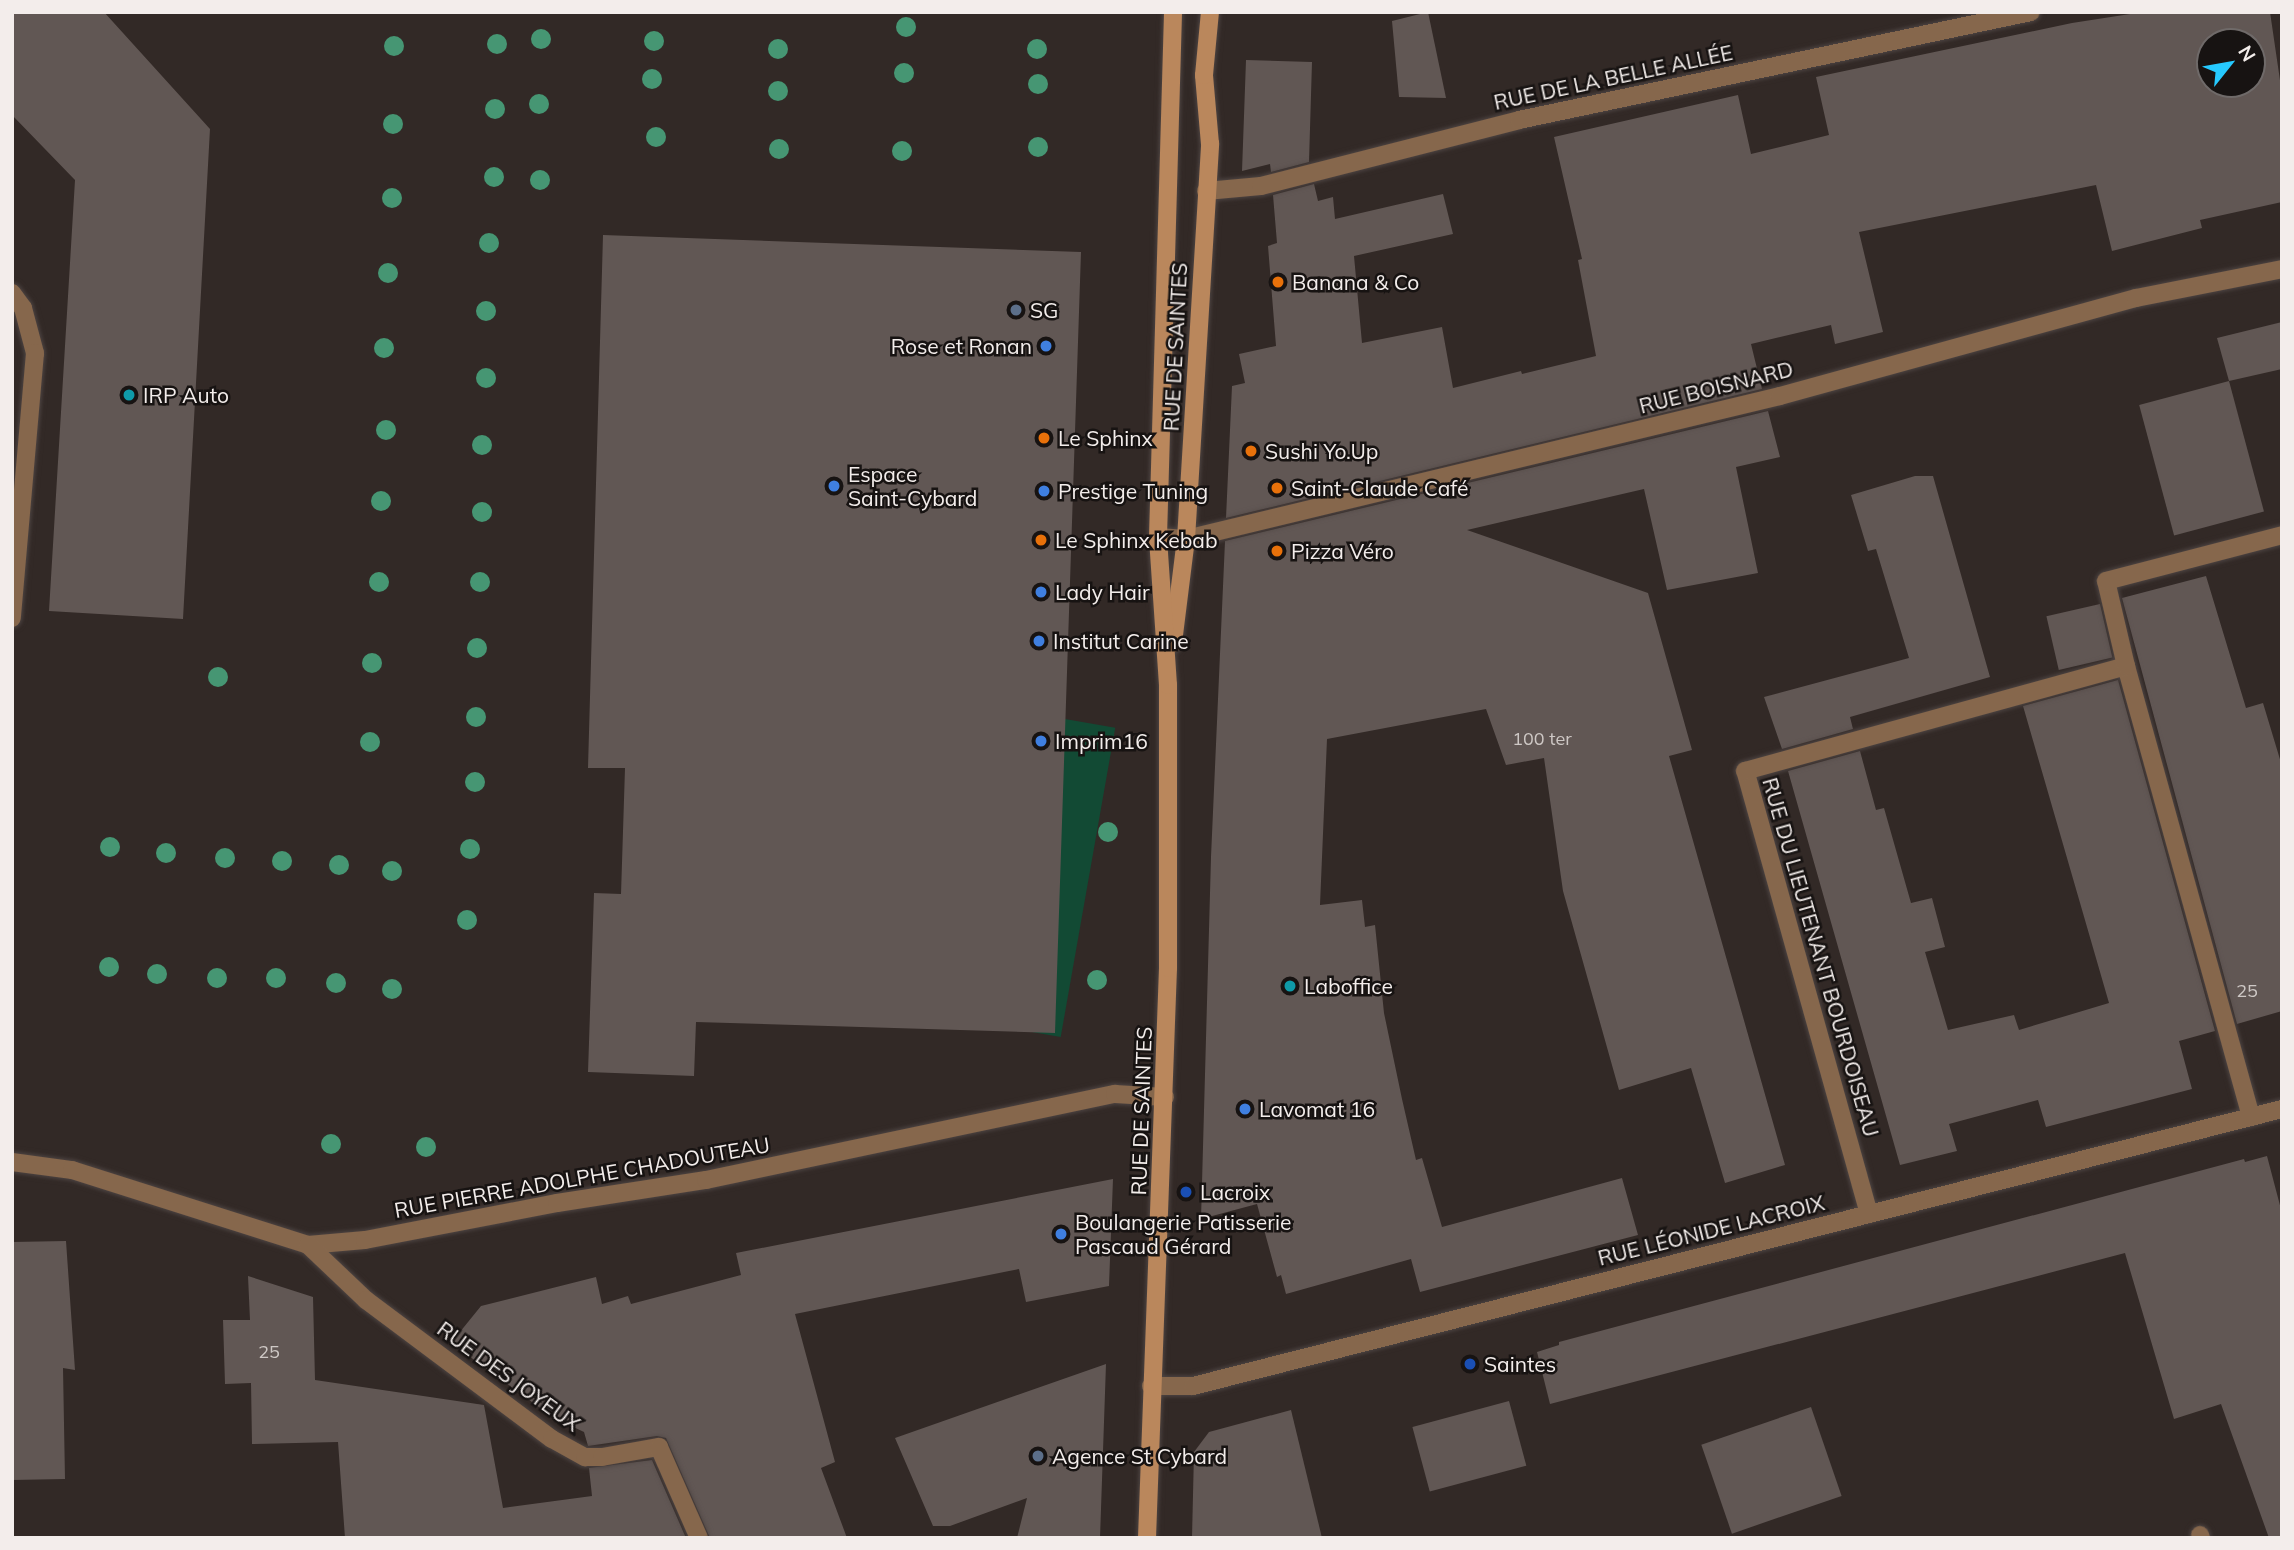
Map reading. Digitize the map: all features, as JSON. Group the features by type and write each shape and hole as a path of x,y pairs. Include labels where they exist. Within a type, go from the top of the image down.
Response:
{"main road":[{"name":"RUE DE SAINTES","path":"1147,1538 1151,1386 1165,1097 1168,685 1158,537 1172,12"},
{"name":"RUE DE SAINTES","path":"1168,685 1186,539 1210,144 1204,75 1210,12"}],"street":[{"name":"RUE DE LA BELLE ALLÉE","path":"1206,191 1261,186 1518,120 2031,12"},
{"name":"RUE BOISNARD","path":"1158,537 1186,539 1780,396 2136,298 2282,269"},
{"path":"12,293 23,308 35,353 12,618"},
{"path":"2251,1117 2126,666 2106,581 2282,535"},
{"name":"RUE DU LIEUTENANT BOURDOISEAU","path":"1869,1214 1745,771 2126,666"},
{"name":"RUE PIERRE ADOLPHE CHADOUTEAU","path":"12,1162 72,1170 309,1244 365,1240 557,1203 706,1180 1115,1094 1165,1097"},
{"name":"RUE LÉONIDE LACROIX","path":"1151,1386 1175,1388 1205,1383 2282,1109"},
{"name":"RUE DES JOYEUX","path":"309,1244 366,1300 552,1439 584,1457 602,1457 659,1447 699,1538"}],"green space":[{"path":"1065,719 1115,728 1061,1037 1010,1028"}],"building":[{"name":"IRP Auto","path":"12,12 104,12 210,129 183,619 49,611 75,180 12,115"},
{"path":"1428,12 1446,98 1399,97 1392,21"},
{"path":"2143,12 2270,12 2282,94 2282,202 2200,220 2202,228 2112,251 2096,185 1859,232 1883,332 1835,344 1831,325 1751,344 1762,389 1226,518 1232,386 1245,383 1239,354 1276,346 1268,246 1277,243 1273,195 1314,184 1318,201 1333,197 1335,219 1443,194 1453,234 1354,256 1362,343 1442,327 1453,388 1521,371 1522,374 1596,356 1578,260 1582,259 1554,137 1738,95 1751,154 1829,135 1816,77 2072,23"},
{"path":"1246,60 1312,62 1309,162 1271,172 1270,164 1242,171"},
{"name":"Espace Saint-Cybard","path":"603,235 1081,252 1055,1033 696,1022 694,1076 588,1072 594,893 621,894 625,768 588,768"},
{"path":"2282,322 2282,369 2229,381 2217,338"},
{"path":"2229,381 2264,511 2174,535 2139,405"},
{"path":"1768,411 1780,457 1736,467 1758,573 1667,590 1644,489 1467,530 1648,593 1692,750 1669,756 1785,1165 1725,1183 1691,1068 1619,1090 1563,891 1544,758 1506,765 1486,709 1327,739 1320,905 1362,900 1365,927 1375,925 1384,1013 1402,1099 1416,1160 1422,1158 1442,1227 1622,1178 1638,1235 1420,1292 1411,1259 1286,1294 1281,1275 1277,1277 1257,1204 1201,1219 1211,857 1225,541"},
{"path":"1915,476 1933,476 1990,677 1850,717 1853,729 1782,749 1764,697 1909,658 1876,549 1868,551 1851,495"},
{"path":"2206,576 2246,708 2263,703 2282,766 2282,1011 2237,1024 2122,598"},
{"path":"2100,604 2112,658 2059,670 2046,616"},
{"path":"2118,680 2215,1031 2179,1041 2192,1089 2046,1127 2038,1100 1949,1124 1957,1151 1900,1165 1788,771 1860,751 1876,810 1884,808 1911,903 1932,898 1945,947 1925,952 1948,1030 2014,1015 2019,1030 2109,1003 2023,706"},
{"path":"2267,1156 2282,1213 2282,1538 2269,1538 2221,1404 2174,1419 2125,1253 1550,1404 1537,1352 1559,1345 1559,1342 2244,1159 2245,1162"},
{"path":"1113,1179 1109,1286 1026,1302 1019,1269 795,1314 835,1462 821,1468 847,1538 710,1538 666,1438 657,1436 588,1446 584,1432 554,1418 451,1343 481,1306 596,1277 602,1304 628,1296 631,1304 741,1275 736,1253"},
{"path":"66,1241 75,1370 63,1368 65,1479 12,1480 12,1242"},
{"path":"248,1276 313,1297 315,1380 484,1405 503,1508 592,1496 589,1468 652,1460 686,1538 345,1538 338,1442 252,1444 251,1383 225,1384 223,1320 250,1320"},
{"path":"1106,1364 1100,1538 1017,1538 1027,1498 950,1526 933,1526 895,1438"},
{"path":"1509,1401 1526,1466 1430,1492 1412,1427"},
{"path":"1811,1407 1842,1496 1732,1534 1701,1445"},
{"path":"1291,1410 1322,1538 1192,1538 1194,1452 1209,1432"}],"place":[{"name":"Banana & Co","path":"1278,282"},
{"name":"SG","path":"1016,310"},
{"name":"Rose et Ronan","path":"1046,346"},
{"name":"IRP Auto","path":"129,395"},
{"name":"Le Sphinx","path":"1044,438"},
{"name":"Sushi Yo.Up","path":"1251,451"},
{"name":"Espace Saint-Cybard","path":"834,486"},
{"name":"Saint-Claude Café","path":"1277,488"},
{"name":"Prestige Tuning","path":"1044,491"},
{"name":"Le Sphinx Kebab","path":"1041,540"},
{"name":"Pizza Véro","path":"1277,551"},
{"name":"Lady Hair","path":"1041,592"},
{"name":"Institut Carine","path":"1039,641"},
{"name":"Imprim16","path":"1041,741"},
{"name":"Laboffice","path":"1290,986"},
{"name":"Lavomat 16","path":"1245,1109"},
{"name":"Lacroix","path":"1186,1192"},
{"name":"Boulangerie Patisserie Pascaud Gérard","path":"1061,1234"},
{"name":"Saintes","path":"1470,1364"},
{"name":"Agence St Cybard","path":"1038,1456"}]}
